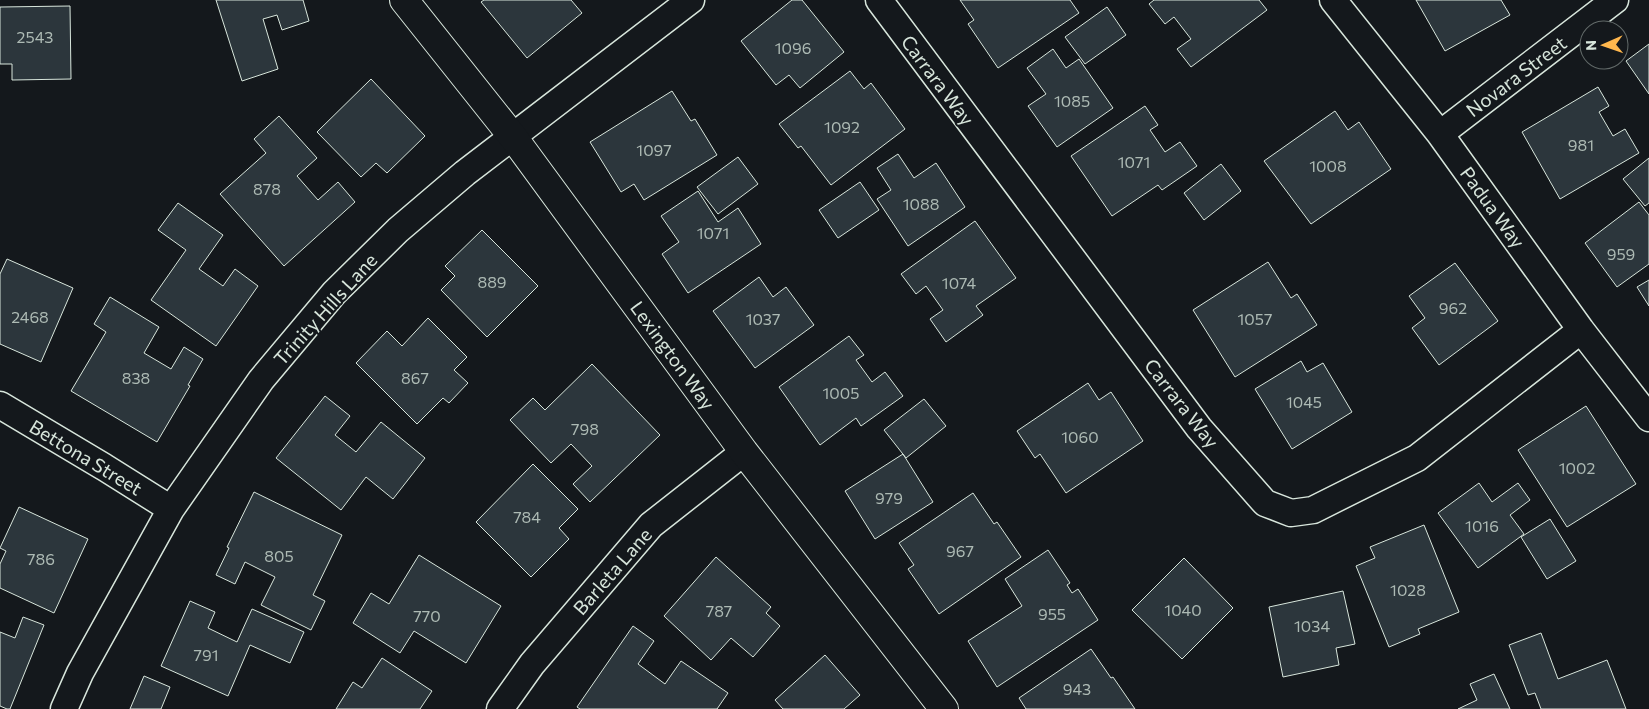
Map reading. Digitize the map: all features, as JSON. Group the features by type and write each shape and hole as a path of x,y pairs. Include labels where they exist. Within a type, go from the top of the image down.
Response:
{"street":[{"name":"Lexington Way","path":"404,0 513,137 744,452 944,709"},
{"name":"Trinity Hills Lane","path":"64,709 80,673 171,510 261,380 334,294 398,230 465,172 691,0"},
{"name":"Carrara Way","path":"879,0 1198,428 1266,503 1291,513 1313,510 1417,458 1581,330"},
{"name":"Padua Way","path":"1333,0 1440,134 1581,330 1649,418"},
{"name":"Novara Street","path":"1440,134 1615,0"},
{"name":"Bettona Street","path":"0,405 104,467 171,510"},
{"name":"Barleta Lane","path":"500,709 532,664 652,525 744,452"}],"building":[{"path":"216,0 303,0 309,21 282,30 277,15 263,19 278,69 242,81"},
{"path":"484,0 571,0 582,13 527,58 481,2"},
{"path":"792,0 802,0 844,52 800,88 789,75 776,85 741,41"},
{"path":"960,0 1070,0 1079,13 998,68 968,24 974,20"},
{"path":"1154,0 1259,0 1267,10 1191,67 1177,49 1191,39 1174,17 1165,24 1149,4"},
{"path":"1416,0 1501,0 1510,15 1445,51"},
{"path":"70,6 71,79 12,80 12,64 0,64 0,7"},
{"path":"1107,7 1126,35 1085,64 1065,37"},
{"path":"1649,44 1649,94 1629,65 1629,59"},
{"path":"1053,49 1066,68 1079,59 1113,108 1057,147 1028,106 1046,94 1027,68"},
{"path":"850,71 864,89 871,83 905,129 831,185 801,146 798,148 779,124"},
{"path":"371,79 425,136 387,173 376,163 361,177 317,132"},
{"path":"1598,87 1609,106 1599,112 1613,136 1625,129 1639,153 1560,199 1522,132"},
{"path":"672,91 691,121 695,119 717,155 644,200 634,184 621,192 590,142"},
{"path":"1145,106 1158,125 1150,130 1165,152 1180,142 1197,166 1162,190 1158,185 1112,216 1071,156"},
{"path":"1335,111 1348,130 1359,122 1391,169 1311,224 1264,161"},
{"path":"279,116 317,158 297,176 318,200 338,182 355,202 284,266 220,194 266,153 254,139"},
{"path":"898,154 914,178 936,163 965,207 908,246 877,199 891,190 877,168"},
{"path":"738,157 758,184 718,214 697,187"},
{"path":"1649,158 1649,203 1645,206 1623,179"},
{"path":"1221,164 1241,191 1204,220 1184,193"},
{"path":"860,182 879,210 838,238 819,210"},
{"path":"698,191 718,222 738,208 761,244 688,293 662,254 679,242 661,216"},
{"path":"1639,202 1649,215 1649,264 1617,287 1585,243"},
{"path":"178,203 223,235 199,269 223,286 235,269 258,286 216,346 151,300 186,250 158,230"},
{"path":"975,221 1016,278 976,306 983,315 946,342 930,319 943,310 926,286 916,294 901,274"},
{"path":"482,230 538,286 487,337 441,290 455,276 445,266"},
{"path":"7,259 73,288 41,362 0,344 0,274"},
{"path":"1268,262 1291,298 1297,294 1317,325 1235,377 1193,310"},
{"path":"1455,263 1498,321 1439,365 1412,328 1425,318 1409,296"},
{"path":"759,277 773,297 786,287 814,325 755,368 713,311"},
{"path":"1649,280 1649,306 1637,287"},
{"path":"110,297 159,327 144,353 171,369 184,347 203,359 188,385 190,386 157,442 71,391 106,332 94,324"},
{"path":"428,318 467,357 454,370 468,383 449,403 443,398 417,424 356,363 387,331 402,346"},
{"path":"849,336 864,355 856,360 872,382 885,372 903,396 861,426 856,418 820,445 779,387"},
{"path":"1301,361 1307,372 1323,363 1352,412 1292,449 1255,389"},
{"path":"592,364 660,435 590,502 573,484 592,466 571,444 551,463 510,420 533,398 545,410"},
{"path":"1088,383 1099,400 1111,392 1143,441 1066,493 1040,454 1035,458 1017,431"},
{"path":"325,396 350,416 335,435 356,452 381,422 425,458 393,499 366,477 341,510 276,458"},
{"path":"924,399 946,426 906,458 884,430"},
{"path":"1586,406 1636,484 1567,527 1518,450"},
{"path":"903,454 933,502 875,539 845,491"},
{"path":"533,464 578,509 559,528 569,539 531,577 476,522"},
{"path":"1479,483 1492,502 1518,483 1530,500 1510,515 1524,534 1478,568 1438,513"},
{"path":"254,492 342,535 313,595 325,601 311,630 261,605 275,577 245,562 235,584 216,575 229,548 227,547"},
{"path":"973,493 994,524 997,522 1021,557 939,614 908,569 914,565 899,543"},
{"path":"19,507 88,539 54,613 0,588 0,564 6,551 0,548"},
{"path":"1550,519 1576,561 1547,579 1521,537"},
{"path":"1424,525 1459,612 1418,629 1420,634 1389,647 1356,566 1375,558 1370,547"},
{"path":"1048,550 1070,583 1067,585 1072,593 1078,589 1098,620 997,687 968,641 1022,606 1005,579"},
{"path":"419,555 501,606 466,663 414,631 400,653 353,623 371,593 389,604"},
{"path":"716,557 771,607 766,613 780,626 753,657 731,638 711,660 664,616"},
{"path":"1184,558 1233,608 1182,659 1132,610"},
{"path":"1343,591 1355,644 1336,648 1339,665 1283,677 1269,607"},
{"path":"190,601 215,612 208,628 237,642 252,609 304,632 290,663 250,645 228,696 161,666"},
{"path":"23,617 44,625 10,709 7,709 0,706 0,632 15,638"},
{"path":"633,626 654,641 638,664 665,684 681,661 728,693 717,709 580,709 577,707"},
{"path":"1541,633 1558,679 1607,660 1626,709 1541,709 1535,693 1528,695 1509,645"},
{"path":"1091,649 1135,709 1026,709 1019,698"},
{"path":"825,655 860,695 844,709 783,709 775,700"},
{"path":"382,658 432,691 420,709 336,709 353,682 362,688"},
{"path":"1494,674 1510,709 1458,709 1477,700 1470,684"},
{"path":"144,676 170,687 161,709 130,709"}]}
